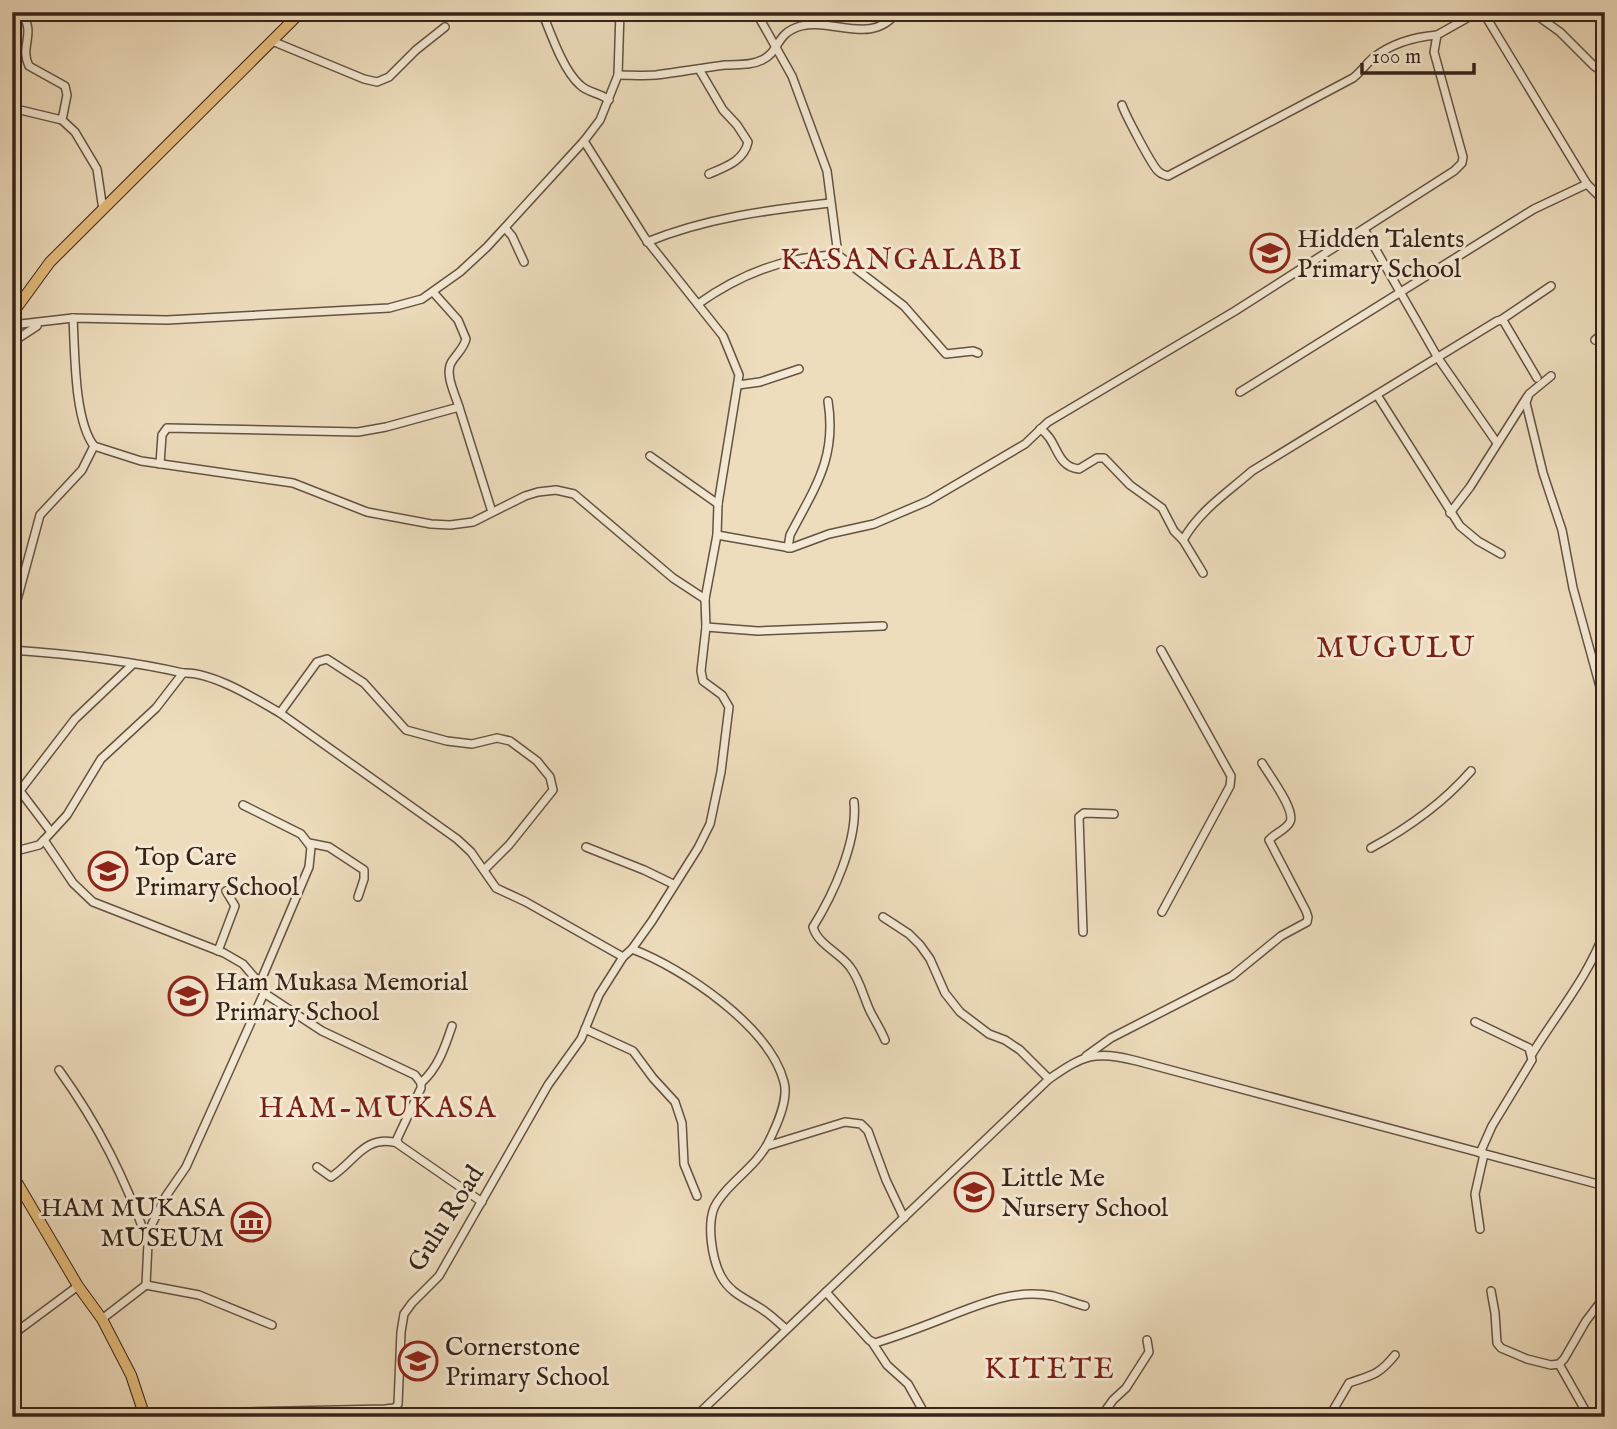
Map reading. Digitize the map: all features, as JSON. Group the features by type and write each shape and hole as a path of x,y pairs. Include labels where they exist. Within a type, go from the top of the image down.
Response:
{"main road":[{"path":"12,314 50,262 301,12"},
{"path":"12,1174 78,1286 102,1319 131,1375 145,1415"}],"street":[{"path":"21,12 30,27 26,52 29,66 65,86 67,96 62,120"},
{"path":"542,12 555,45 581,87 609,100"},
{"path":"12,325 73,318 167,320 388,308 413,303 460,272 505,228 600,120 618,75 620,12"},
{"path":"756,12 792,76 827,171 838,255"},
{"path":"618,75 654,75 751,64 768,57 787,31 802,26 823,25 867,30 884,24 897,12"},
{"path":"1122,105 1127,120 1134,126 1157,170 1168,176 1353,78 1376,55 1387,49 1415,37 1437,35 1478,12"},
{"path":"1483,12 1587,184 1605,202"},
{"path":"1532,12 1560,32 1594,66 1605,73"},
{"path":"272,41 377,82 389,77 416,50 445,27"},
{"path":"717,536 789,548 829,534 890,519 928,501 1025,444 1040,429 1235,311 1454,171 1462,163 1463,157 1434,52 1437,35"},
{"path":"699,69 723,110 748,142 745,153 740,158 709,174"},
{"path":"12,108 62,120 75,132 97,169 103,210"},
{"path":"584,141 647,242 723,336 738,375 718,504 717,536 705,599 706,627 758,631 883,626"},
{"path":"1240,392 1534,209 1587,184"},
{"path":"647,242 712,220 830,203"},
{"path":"505,228 512,236 524,262"},
{"path":"1364,229 1438,358 1497,443"},
{"path":"698,304 721,288 791,259 838,255 904,306 946,354 973,351 978,354"},
{"path":"1183,540 1193,522 1252,471 1501,320 1551,286"},
{"path":"433,292 458,320 466,339 462,351 451,363 449,372 492,512"},
{"path":"73,318 77,379 85,431 94,446 141,461 293,483 367,512 430,524 472,522 538,492 556,490 574,494 673,578 705,599"},
{"path":"1501,320 1536,378"},
{"path":"12,347 17,339 40,323"},
{"path":"1595,340 1605,332"},
{"path":"738,385 760,382 799,369"},
{"path":"1450,513 1470,487 1529,394 1551,376"},
{"path":"1529,394 1526,403 1543,473 1562,530 1573,588 1605,705"},
{"path":"1377,395 1460,526 1478,541 1501,554"},
{"path":"789,548 790,535 826,466 830,439 828,401"},
{"path":"160,464 162,435 167,428 358,432 459,407"},
{"path":"1040,429 1049,435 1057,453 1070,467 1079,469 1097,458 1104,458 1130,485 1163,508 1174,531 1183,540 1203,573"},
{"path":"12,638 17,600 40,515 82,470 94,446"},
{"path":"650,456 718,504"},
{"name":"Gulu Road","path":"145,1415 395,1408 400,1397 401,1332 404,1314 439,1276 548,1085 581,1039 599,995 698,848 710,824 729,707 722,695 703,681 701,671 706,627"},
{"path":"12,650 192,672 222,683 280,713 457,839 471,852 496,888 623,957"},
{"path":"1161,650 1231,776 1230,786 1162,912"},
{"path":"280,713 317,662 327,659 364,683 407,730 421,736 472,744 497,738 510,741 537,761 550,777 553,790 509,845 484,870"},
{"path":"12,801 75,719 133,664"},
{"path":"12,852 38,845 44,840 67,815 101,759 156,708 183,673"},
{"path":"695,1417 1049,1080 1123,1032 1232,976 1281,936 1307,922 1306,911 1269,840 1290,823 1292,816 1262,764"},
{"path":"1371,848 1412,823 1458,787 1471,771"},
{"path":"12,776 51,832"},
{"path":"854,802 855,825 849,849 813,927 820,940 849,965 885,1040"},
{"path":"243,805 301,834 311,847 309,867 259,985"},
{"path":"1083,932 1079,817 1084,813 1114,814"},
{"path":"44,840 73,883 93,902 218,951 243,964 264,993 322,1031 415,1075 421,1088 397,1139 400,1148 482,1202"},
{"path":"308,842 329,847 364,870 358,897"},
{"path":"586,847 673,884"},
{"path":"218,951 235,906 226,891"},
{"path":"883,917 909,934 920,945 930,959 945,993 960,1012 989,1034 1006,1040 1020,1050 1049,1080"},
{"path":"1532,1054 1602,949 1605,930"},
{"path":"632,949 673,968 740,1018 761,1039 777,1064 785,1085 781,1111 766,1146 715,1207 710,1223 720,1274 729,1287 786,1329"},
{"path":"146,1285 148,1243 152,1224 166,1196 186,1167 264,993"},
{"path":"1475,1022 1529,1048 1532,1054 1532,1060 1492,1126 1482,1154 1475,1194 1480,1229"},
{"path":"421,1083 438,1063 452,1026"},
{"path":"585,1029 633,1051 653,1079 675,1102 682,1123 684,1164 697,1196"},
{"path":"1085,1056 1113,1055 1605,1186"},
{"path":"59,1070 118,1166 148,1243"},
{"path":"766,1146 845,1122 861,1124 869,1131 886,1180 904,1218"},
{"path":"317,1167 331,1177 362,1148 386,1140 398,1143"},
{"path":"12,1199 24,1194"},
{"path":"102,1319 146,1285 200,1295 272,1325"},
{"path":"12,1335 78,1286"},
{"path":"1490,1291 1497,1343 1501,1348 1551,1365 1559,1364 1605,1296"},
{"path":"826,1292 872,1342 887,1365 908,1384 922,1409"},
{"path":"872,1342 886,1340 973,1305 1007,1296 1053,1296 1085,1306"},
{"path":"1101,1417 1138,1371 1149,1352 1147,1340"},
{"path":"1329,1417 1349,1383 1369,1378 1383,1369 1395,1355"},
{"path":"1559,1364 1588,1417"}],"place":[{"name":"Hidden Talents Primary School","path":"1270,253"},
{"name":"Top Care Primary School","path":"108,871"},
{"name":"Ham Mukasa Memorial Primary School","path":"188,996"},
{"name":"Little Me Nursery School","path":"974,1192"},
{"name":"HAM MUKASA MUSEUM","path":"251,1222"},
{"name":"Cornerstone Primary School","path":"418,1361"}],"district":[{"name":"KASANGALABI","path":"902,259"},
{"name":"MUGULU","path":"1396,647"},
{"name":"HAM-MUKASA","path":"378,1107"},
{"name":"KITETE","path":"1050,1368"}]}
